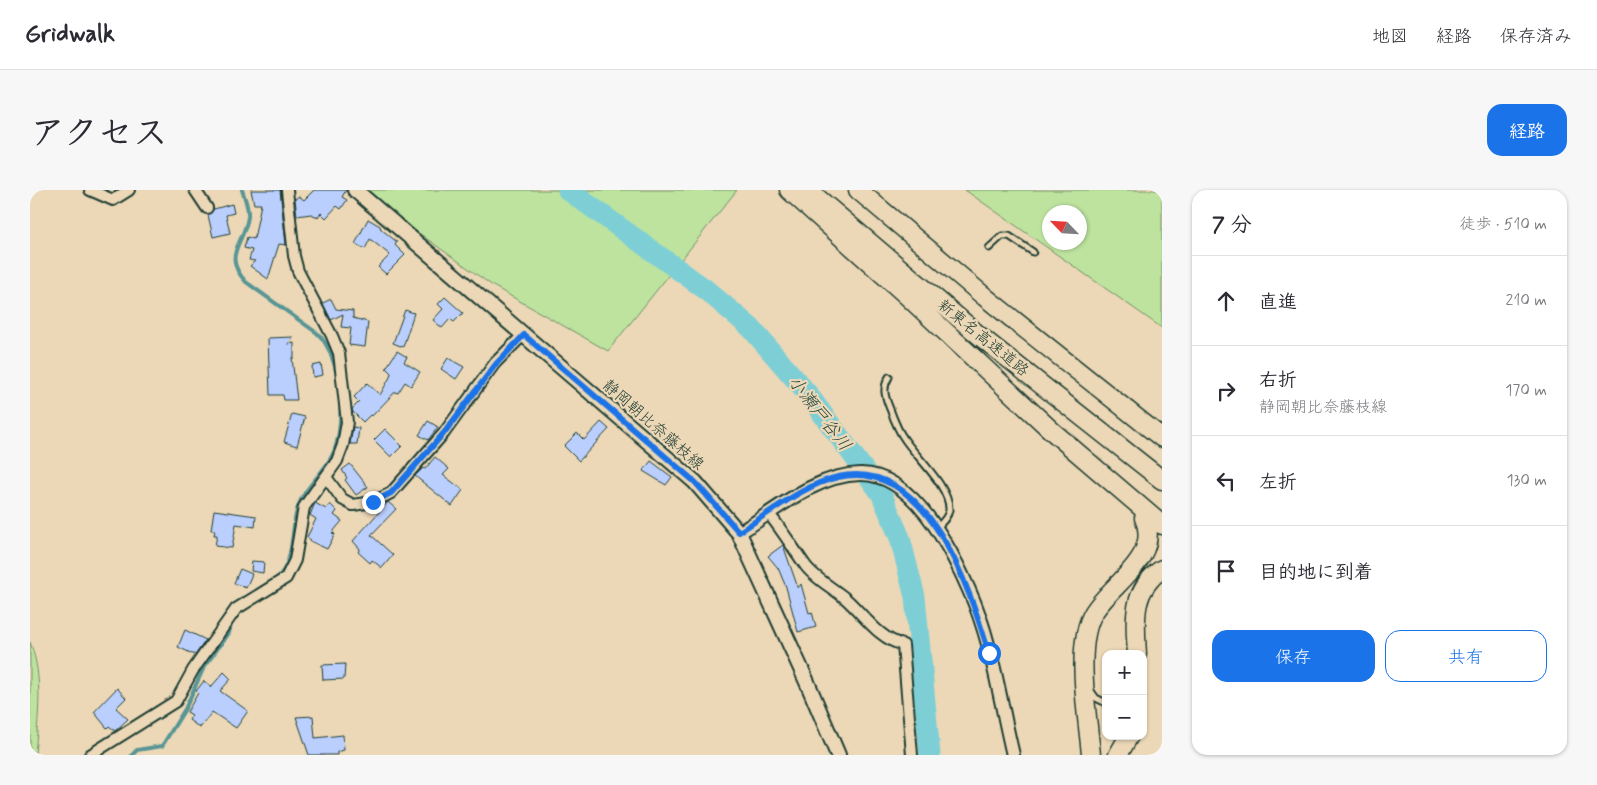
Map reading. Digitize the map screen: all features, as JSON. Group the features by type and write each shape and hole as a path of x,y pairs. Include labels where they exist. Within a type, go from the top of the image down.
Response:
{"highway":[{"path":"789,190 905,294 1052,432 1162,525"},
{"name":"新東名高速道路","path":"808,190 982,337 1162,480"},
{"name":"新東名高速道路","path":"858,190 985,297 1162,438"},
{"path":"1091,755 1085,684 1084,642 1091,617 1109,595 1152,560 1158,543 1157,535 1148,521 1118,495 1098,471"},
{"path":"1136,650 1135,624 1138,598 1151,577 1162,570"},
{"path":"1118,755 1127,740"}],"main road":[{"name":"静岡朝比奈藤枝線","path":"354,190 695,482 739,532 838,755"}],"street":[{"path":"90,190 113,200 129,190"},
{"path":"195,190 207,208"},
{"path":"90,755 176,701 193,670 236,609 286,578 295,560 304,507 337,461 347,422 342,370 332,336 298,272 294,256 288,190"},
{"path":"326,477 342,499 353,505 373,502 391,493 444,433 496,364 524,335"},
{"path":"739,532 818,483 846,476 876,476 901,489 920,506 936,528 970,591 989,653 1013,755"},
{"path":"769,514 806,566 848,601 872,626 894,643 902,645 912,755"}],"lane":[{"path":"989,248 1002,236 1009,236 1032,252"},
{"path":"890,377 884,392 894,420 914,452 939,481 948,499 949,512 936,528"},
{"path":"1085,684 1096,698 1102,701"}],"green space":[{"path":"365,190 737,190 608,351 493,286 385,209"},
{"path":"965,190 1162,190 1162,328 1051,250 1087,250 1087,205 1042,205 1042,244"},
{"path":"30,642 39,684 35,755 30,755"}],"building":[{"path":"251,190 280,190 286,245 279,244 268,279 250,266 255,261 249,260 252,250 244,248 247,237 254,239 261,204 254,204"},
{"path":"314,190 346,190 342,197 347,200 341,209 337,206 326,218 321,213 318,217 311,214 297,216 295,199 299,196 304,200"},
{"path":"232,204 234,213 226,215 230,233 213,237 208,215 214,209"},
{"path":"368,219 380,226 397,242 395,245 405,255 386,274 378,267 390,255 370,239 365,249 355,244"},
{"path":"445,297 463,313 454,322 450,319 442,328 433,320 443,309 438,304"},
{"path":"331,299 336,309 353,311 353,318 368,322 365,347 349,345 351,328 341,327 343,314 331,320 323,303"},
{"path":"405,310 414,313 403,347 393,343"},
{"path":"293,337 288,344 294,343 294,358 292,358 297,400 284,400 283,395 270,395 268,338"},
{"path":"397,351 407,357 404,362 420,372 411,386 405,382 398,393 395,392 372,416 370,415 363,422 353,412 352,409 359,402 354,397 367,383 380,395 391,373 386,368"},
{"path":"448,358 464,367 456,379 441,369"},
{"path":"321,364 323,375 313,377 312,366"},
{"path":"292,414 305,417 297,446 284,442"},
{"path":"428,421 438,427 428,440 419,435"},
{"path":"601,422 609,429 579,461 564,446 577,433 584,440"},
{"path":"353,427 359,428 357,444 350,444"},
{"path":"385,429 402,446 391,457 374,440"},
{"path":"435,457 449,469 443,475 463,490 452,506 415,476 423,468 425,469"},
{"path":"651,461 672,477 666,485 643,471"},
{"path":"350,464 368,487 356,495 345,480 347,478 342,470"},
{"path":"388,502 396,509 371,535 393,555 382,568 372,560 370,563 358,552 360,549 353,541"},
{"path":"315,503 326,509 330,504 337,511 334,515 342,521 332,533 335,534 327,549 310,541 307,537 316,519 310,515"},
{"path":"214,510 256,516 255,527 236,524 232,548 215,546 217,535 214,535 215,530 211,530"},
{"path":"783,545 798,588 801,584 809,613 812,612 816,627 798,632 786,587 778,568 768,556"},
{"path":"252,561 264,562 263,573 251,571"},
{"path":"240,569 252,574 246,588 234,583"},
{"path":"185,630 206,640 195,655 178,647"},
{"path":"345,664 344,679 323,680 322,665"},
{"path":"224,672 231,679 220,691 248,711 236,728 212,712 200,728 189,720 192,715 187,712 198,693 196,691 204,681 211,687"},
{"path":"117,688 126,698 116,708 128,719 115,731 109,726 107,728 94,712"},
{"path":"313,716 315,738 343,735 344,750 337,752 337,755 309,755 296,717"}],"waterway":[{"path":"242,190 248,217 236,250 235,264 239,273 246,282 317,333 332,357 337,374 339,392 340,428 337,443 328,463 301,500 296,516 290,555 287,564 276,579"},
{"name":"小瀬戸谷川","path":"568,190 705,289 751,328 807,393 881,493 900,538 915,597 930,755"},
{"path":"132,755 137,750 162,746 185,709 204,667 229,633 231,624"}],"route":[{"path":"373,502 391,493 444,433 480,383 524,335 695,482 739,532 818,483 837,477 862,474 876,476 901,489 920,506 936,528 970,591 989,653"}]}
